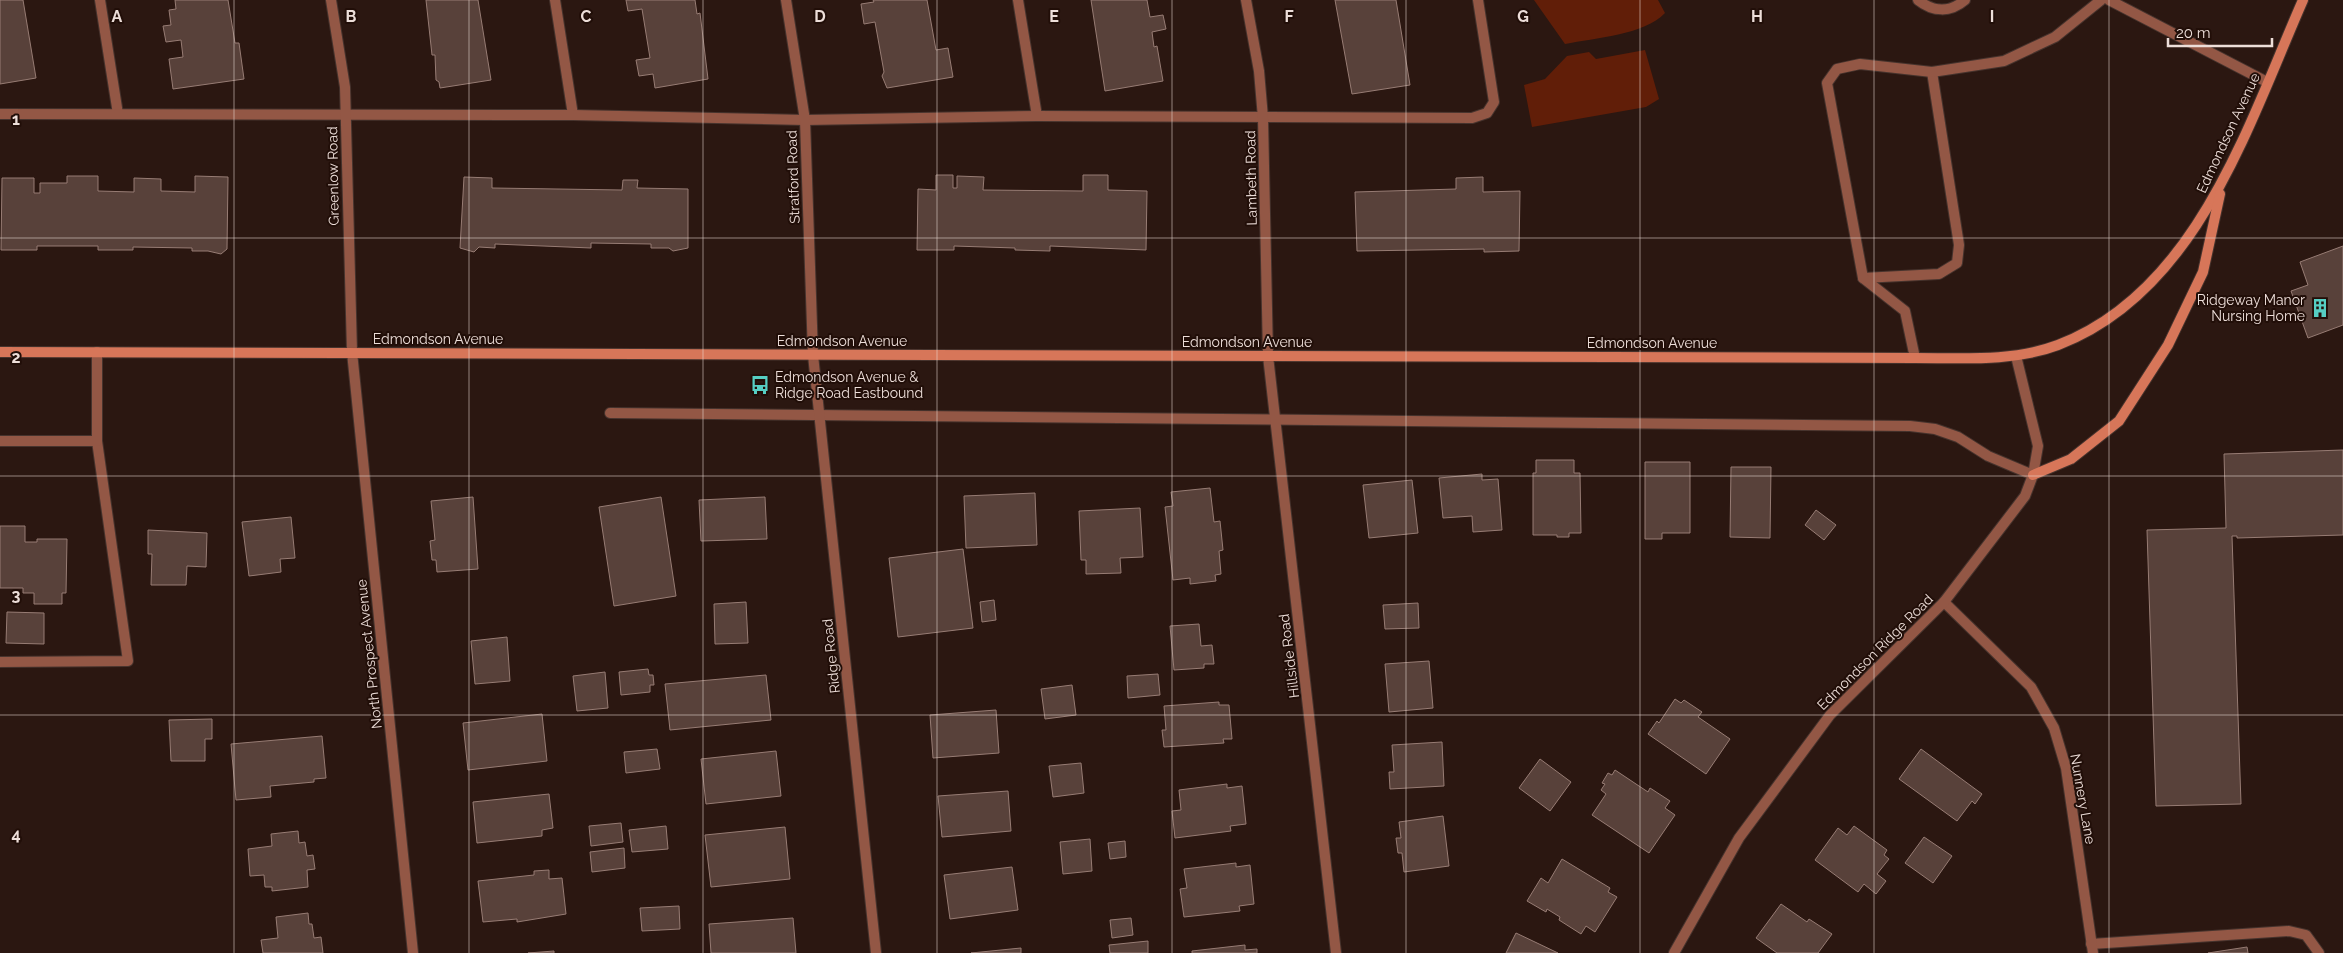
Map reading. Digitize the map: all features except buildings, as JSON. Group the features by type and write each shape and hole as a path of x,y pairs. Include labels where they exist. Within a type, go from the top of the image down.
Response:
{"main road":[{"name":"Edmondson Avenue","path":"0,352 1915,358 2016,356 2057,345 2089,330 2124,306 2161,271 2190,237 2221,187 2303,0"},
{"path":"2033,476 2071,459 2119,420 2168,345 2203,272 2221,187"}],"street":[{"path":"100,0 118,114"},
{"name":"Greenlow Road","path":"331,0 345,87 352,352"},
{"path":"555,0 573,115"},
{"name":"Stratford Road","path":"786,0 805,120 812,355"},
{"path":"1018,0 1037,116"},
{"name":"Lambeth Road","path":"1246,0 1259,71 1263,118 1268,356"},
{"path":"0,114 573,115 805,120 1037,116 1472,118 1487,113 1494,102 1478,0"},
{"path":"1918,0 1936,10 1948,9 1965,0"},
{"path":"1915,358 1905,311 1863,278 1828,83 1837,69 1860,64 1932,72 2004,61 2055,38 2101,0"},
{"path":"2109,0 2267,82"},
{"path":"1863,278 1939,274 1957,262 1959,245 1932,72"},
{"path":"0,662 128,661 97,441 97,352"},
{"name":"North Prospect Avenue","path":"352,352 413,953"},
{"name":"Ridge Road","path":"812,355 876,953"},
{"name":"Hillside Road","path":"1268,356 1336,953"},
{"name":"Edmondson Ridge Road","path":"1674,953 1739,838 1830,715 1944,602 2025,496 2033,476 2038,446 2016,356"},
{"path":"610,413 1910,426 1935,429 1958,437 1988,456 2033,476"},
{"path":"0,441 97,441"},
{"name":"Nunnery Lane","path":"1944,602 2031,687 2054,728 2066,768 2092,948"},
{"path":"2092,948 2289,931 2306,936 2319,953"}],"shaded area":[{"path":"1534,0 1658,0 1665,13 1645,26 1632,31 1565,44"},
{"path":"1645,50 1659,99 1646,107 1532,127 1524,85 1545,79 1567,56 1589,52 1596,59"}],"place":[{"name":"Ridgeway Manor Nursing Home","path":"2320,308"},
{"name":"Edmondson Avenue & Ridge Road Eastbound","path":"760,385"}]}
